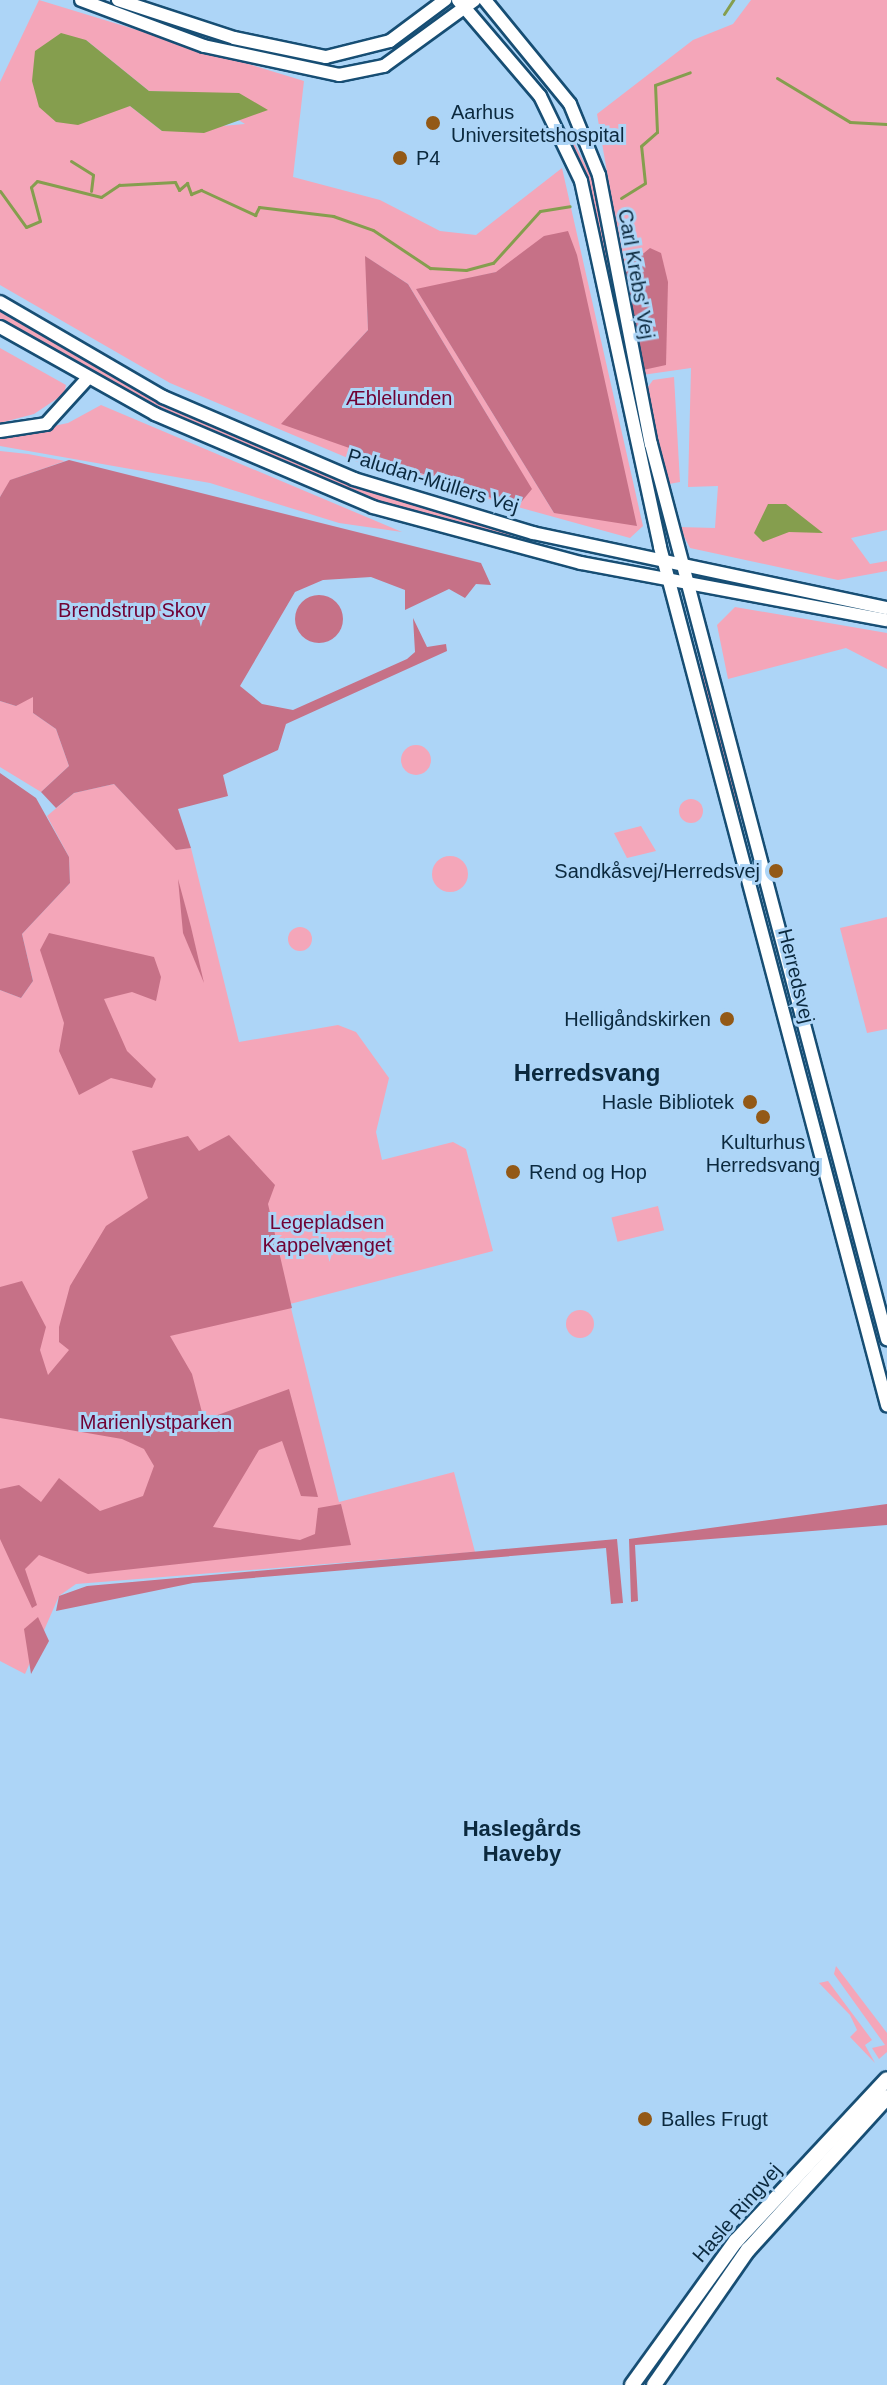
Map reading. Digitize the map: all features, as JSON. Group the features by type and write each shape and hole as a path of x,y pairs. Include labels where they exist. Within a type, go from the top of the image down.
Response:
{"main road":[{"name":"Hasle Ringvej","path":"632,2385 736,2241 887,2079"},
{"name":"Hasle Ringvej","path":"654,2385 748,2250 887,2097"}],"street":[{"path":"81,0 204,46 315,75 384,66 467,2"},
{"path":"118,0 234,38 326,57 390,41 445,0"},
{"name":"Carl Krebs' Vej","path":"485,0 556,85 591,151 630,358 687,583"},
{"name":"Carl Krebs' Vej","path":"467,2 540,96 574,158 663,558"},
{"name":"Paludan-Müllers Vej","path":"0,302 163,397 291,454 477,518 887,608"},
{"name":"Paludan-Müllers Vej","path":"0,327 87,379 211,441 373,507 511,547 887,620"},
{"path":"0,431 46,424 87,379"},
{"name":"Herredsvej","path":"663,558 887,1405"},
{"name":"Herredsvej","path":"687,583 887,1339"}],"green space":[{"path":"39,0 304,81 293,177 380,200 440,231 476,235 562,168 643,526 630,538 362,464 170,383 0,285 0,82","holes":["86,40 149,91 195,93 245,124 162,131 130,106 112,108","366,257 408,284 513,458 520,505 368,457 304,400 368,330","497,272 554,513 417,290"]},
{"path":"751,0 887,0 887,530 851,538 870,564 887,561 887,571 838,580 690,548 679,527 715,528 718,486 688,487 691,368 642,375 597,114 693,40 733,24"},
{"path":"567,129 596,186 671,538 629,388 590,194"},
{"path":"568,231 577,255 637,526 554,513 416,289 496,272 544,236"},
{"path":"650,248 661,253 668,282 666,365 643,370 621,272"},
{"name":"Æblelunden","path":"365,256 408,284 532,489 517,507 281,424 368,330"},
{"path":"0,309 203,423 342,480 511,532 510,541 392,507 234,446 28,337 0,319"},
{"path":"0,348 66,385 64,394 34,414 0,423"},
{"path":"674,377 680,482 669,484 645,391 653,380"},
{"path":"101,405 402,532 339,523 210,483 0,446 0,437 68,423"},
{"path":"0,451 65,461 11,480 0,497"},
{"name":"Brendstrup Skov","path":"69,460 481,563 491,585 476,584 465,598 449,589 405,610 405,590 371,577 323,580 295,592 240,686 262,704 293,710 407,659 415,652 413,618 427,647 446,644 447,651 286,724 278,750 223,775 228,796 178,809 191,848 176,850 114,784 74,793 56,808 41,792 69,766 56,729 33,713 33,697 16,706 0,701 0,497 10,480"},
{"path":"319,595 336,602 343,619 336,636 319,643 302,636 295,619 302,602"},
{"path":"681,606 735,774 752,848 739,813"},
{"path":"735,607 887,633 887,669 846,648 728,679 717,625"},
{"path":"26,695 34,697 33,713 56,729 69,766 41,792 0,767 0,701 16,706"},
{"path":"416,745 422,746 430,754 430,766 422,774 416,775 410,774 402,766 401,760 402,754 410,746"},
{"path":"0,773 36,798 69,857 70,883 22,934 33,981 21,998 0,990"},
{"name":"Marienlystparken","path":"114,784 176,849 191,848 239,1042 338,1025 356,1032 389,1078 376,1132 382,1160 453,1142 466,1149 493,1251 290,1304 339,1502 454,1472 475,1552 76,1584 59,1596 25,1674 0,1661 0,990 21,998 33,981 22,934 70,883 69,857 47,816 74,793"},
{"path":"691,799 700,802 703,811 700,820 691,823 682,820 679,811 682,802"},
{"path":"641,826 656,851 627,858 614,833"},
{"path":"450,856 463,861 468,874 463,887 450,892 437,887 432,874 437,861"},
{"path":"178,879 191,927 204,983 183,933"},
{"path":"887,917 887,1029 867,1033 840,928"},
{"path":"300,927 308,931 312,939 308,947 300,951 292,947 288,939 292,931"},
{"path":"49,933 154,957 161,977 156,1001 132,992 104,999 127,1051 156,1079 152,1088 111,1078 79,1095 59,1051 64,1023 40,950"},
{"path":"229,1135 275,1185 268,1204 292,1308 170,1336 192,1374 204,1420 289,1389 318,1497 301,1496 282,1441 259,1450 213,1527 300,1540 315,1534 318,1508 341,1504 351,1545 88,1574 39,1555 25,1569 37,1605 32,1608 0,1539 0,1489 19,1485 41,1502 59,1478 100,1511 143,1496 154,1466 144,1449 122,1439 0,1418 0,1287 22,1281 46,1327 40,1350 48,1375 69,1350 59,1342 59,1327 70,1286 106,1226 148,1198 132,1151 188,1136 199,1151"},
{"path":"658,1206 664,1230 617,1242 611,1218"},
{"path":"580,1310 590,1314 594,1324 590,1334 580,1338 570,1334 566,1324 570,1314"},
{"path":"887,1504 887,1525 635,1545 638,1601 631,1602 629,1539"},
{"path":"617,1539 623,1603 611,1604 606,1548 193,1583 56,1611 59,1596 87,1586"},
{"path":"38,1617 49,1641 31,1674 24,1629"},
{"path":"836,1966 887,2033 887,2052 879,2059 872,2048 885,2045 834,1974"},
{"path":"828,1981 872,2040 865,2045 875,2063 850,2037 857,2030 850,2015 819,1983"}],"shaded area":[{"path":"61,33 86,40 149,91 239,93 268,110 204,133 162,131 130,106 78,125 56,122 39,107 32,81 35,51"},
{"path":"768,504 786,504 823,533 789,532 763,542 754,533"}],"waterway":[{"path":"724,14 733,0"},
{"path":"621,198 645,183 641,146 657,132 655,85 690,72"},
{"path":"777,78 850,122 887,124"},
{"path":"71,161 93,175 91,191"},
{"path":"0,191 26,227 40,221 31,187 37,181 101,197 119,185 175,182 179,190 187,183 191,194 201,190 255,215 259,207 333,216 373,230 430,268 466,270 493,263 540,211 570,206"}],"place":[{"name":"Aarhus Universitetshospital","path":"433,123"},
{"name":"P4","path":"400,158"},
{"name":"Sandkåsvej/Herredsvej","path":"776,871"},
{"name":"Helligåndskirken","path":"727,1019"},
{"name":"Hasle Bibliotek","path":"750,1102"},
{"name":"Kulturhus Herredsvang","path":"763,1117"},
{"name":"Rend og Hop","path":"513,1172"},
{"name":"Balles Frugt","path":"645,2119"}],"district":[{"name":"Herredsvang","path":"587,1073"},
{"name":"Haslegårds Haveby","path":"522,1840"}],"park label":[{"name":"Legepladsen Kappelvænget","path":"327,1234"}]}
